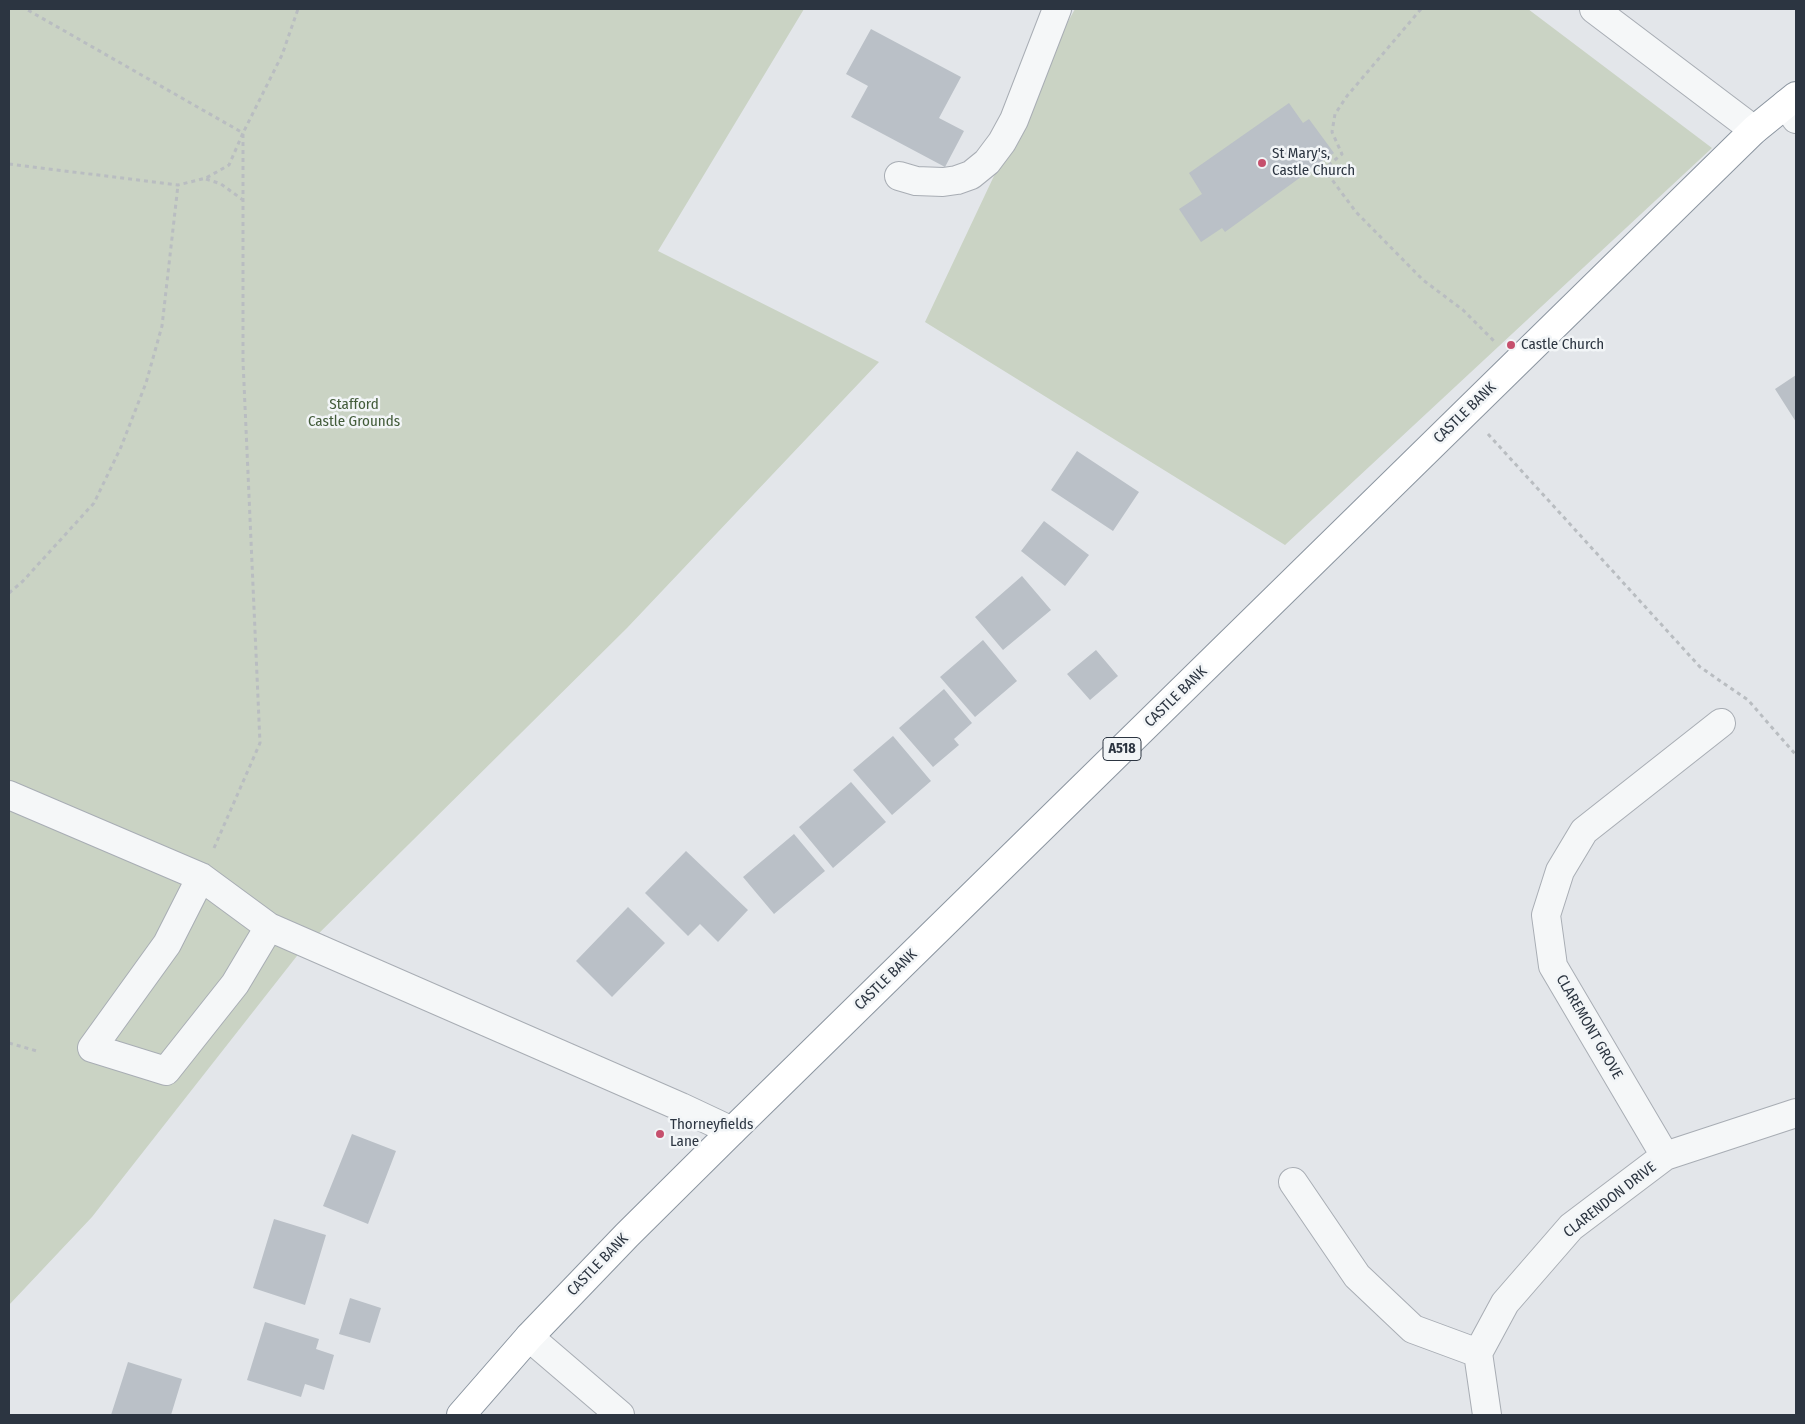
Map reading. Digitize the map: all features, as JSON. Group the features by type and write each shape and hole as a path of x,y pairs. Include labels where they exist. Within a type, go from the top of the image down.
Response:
{"highway":[{"name":"CASTLE BANK","path":"461,1415 529,1336 732,1131 1754,130 1793,106"}],"street":[{"path":"899,176 916,181 942,182 957,180 971,175 987,162 1002,142 1014,120 1057,9"},
{"path":"1594,9 1754,130"},
{"name":"CLAREMONT GROVE","path":"1665,1156 1553,966 1546,915 1560,871 1584,831 1721,723"},
{"path":"9,795 201,877 269,927 732,1131"},
{"path":"201,877 167,944 92,1048 166,1071 235,984 269,927"},
{"name":"CLARENDON DRIVE","path":"1478,1353 1505,1303 1571,1227 1665,1156 1796,1113"},
{"path":"1294,1182 1356,1276 1414,1329 1478,1353 1487,1415"},
{"path":"529,1336 620,1415"}],"path":[{"path":"26,9 243,133"},
{"path":"9,164 178,185 206,178 229,165 282,55 298,9"},
{"path":"1421,9 1335,114 1332,132 1342,154 1324,169 1356,212 1423,280 1463,310 1516,364"},
{"path":"201,877 260,743 243,361 243,133"},
{"path":"206,178 221,184 243,200"},
{"path":"9,593 23,581 94,503 121,447 146,383 162,326 178,185"},
{"path":"1468,411 1700,667"},
{"path":"9,1044 37,1051"}],"green space":[{"name":"Stafford Castle Grounds","path":"9,9 804,9 658,251 879,362 627,628 300,952 92,1217 9,1305"},
{"path":"1075,9 1528,9 1712,148 1285,545 925,322 1061,34"}],"building":[{"path":"871,29 961,77 939,118 964,131 945,167 851,117 868,86 846,74"},
{"name":"St Mary's, Castle Church","path":"1289,103 1303,123 1309,119 1334,153 1225,232 1222,228 1201,242 1179,209 1202,194 1189,173"},
{"path":"1796,375 1796,422 1775,389"},
{"path":"1077,451 1139,492 1113,531 1051,490"},
{"path":"1044,521 1089,555 1065,586 1021,551"},
{"path":"1022,576 1051,610 1003,650 975,617"},
{"path":"983,640 1017,681 975,717 940,677"},
{"path":"1096,650 1118,676 1090,700 1067,674"},
{"path":"944,689 972,723 954,739 959,745 933,767 899,728"},
{"path":"893,736 931,781 892,815 853,770"},
{"path":"851,782 886,822 833,868 799,827"},
{"path":"794,834 825,871 774,914 743,877"},
{"path":"686,851 748,910 718,942 700,924 688,936 645,893"},
{"path":"628,907 665,943 612,997 576,961"},
{"path":"352,1134 396,1151 368,1224 323,1206"},
{"path":"274,1219 326,1235 305,1305 253,1288"},
{"path":"350,1298 381,1308 370,1343 339,1334"},
{"path":"265,1322 319,1339 316,1349 334,1355 324,1390 305,1384 301,1397 247,1380"},
{"path":"128,1362 182,1379 171,1415 111,1415"}],"place":[{"name":"St Mary's, Castle Church","path":"1262,163"},
{"name":"Castle Church","path":"1511,345"},
{"name":"Thorneyfields Lane","path":"660,1134"}]}
